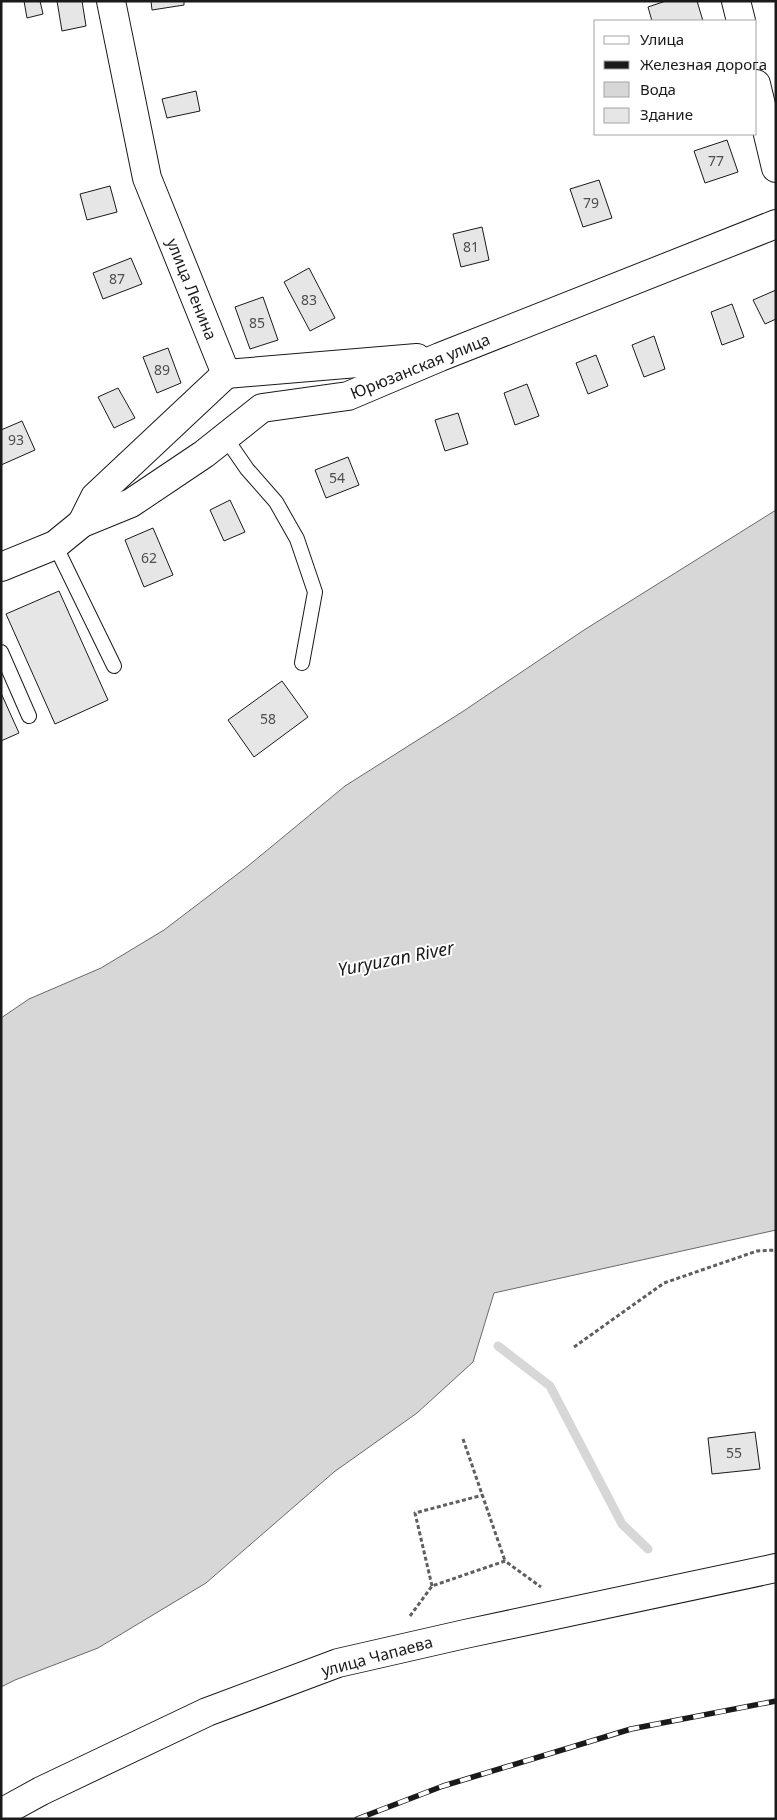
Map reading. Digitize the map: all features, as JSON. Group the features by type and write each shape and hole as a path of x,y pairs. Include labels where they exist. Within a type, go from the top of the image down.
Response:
{"street":[{"name":"улица Ленина","path":"111,1 147,178 226,374"},
{"path":"736,1 741,20"},
{"path":"757,88 776,168"},
{"name":"Юрюзанская улица","path":"1,567 55,545 82,523 131,503 204,454 262,408 348,396 440,357 776,224"},
{"path":"82,523 95,497 226,374 440,357"},
{"name":"улица Чапаева","path":"1,1813 41,1791 208,1712 338,1663 776,1568"}],"lane":[{"path":"225,438 247,469 276,502 297,539 315,592 302,663"},
{"path":"55,545 114,666"},
{"path":"1,652 29,716"}],"path":[{"path":"574,1347 664,1283 757,1251 776,1250"},
{"path":"463,1439 506,1561 574,1611"},
{"path":"432,1586 415,1513 483,1495"},
{"path":"383,1652 432,1586 506,1561"}],"water":[{"name":"Yuryuzan River","path":"776,510 776,1230 494,1293 473,1362 417,1413 334,1472 206,1583 98,1648 1,1687 1,1018 29,999 101,968 164,930 248,866 345,786 462,712 584,630"}],"building":[{"path":"24,1 40,1 43,14 27,18"},
{"path":"57,1 82,1 86,26 62,31"},
{"path":"151,1 184,1 184,5 152,10"},
{"path":"666,1 697,1 703,20 652,20 648,7"},
{"path":"196,91 200,111 167,118 162,99"},
{"path":"727,140 738,172 705,183 694,151"},
{"path":"599,180 612,218 583,227 570,189"},
{"path":"110,186 117,212 87,220 80,194"},
{"path":"482,227 489,260 461,267 453,234"},
{"path":"131,258 142,284 103,299 93,273"},
{"path":"309,268 335,318 310,331 284,282"},
{"path":"776,290 776,319 765,324 753,300"},
{"path":"263,297 278,340 250,349 235,307"},
{"path":"732,304 744,337 722,345 711,312"},
{"path":"654,336 665,369 644,377 632,345"},
{"path":"168,348 181,383 157,393 143,357"},
{"path":"596,355 608,386 588,394 576,363"},
{"path":"527,384 539,416 515,425 504,393"},
{"path":"118,388 135,418 114,428 98,397"},
{"path":"458,413 468,444 445,451 435,420"},
{"path":"22,421 35,450 1,465 1,430"},
{"path":"348,457 359,485 326,498 315,470"},
{"path":"230,500 245,532 224,541 210,510"},
{"path":"153,528 173,575 144,587 125,540"},
{"path":"59,591 108,700 55,724 6,614"},
{"path":"282,681 308,717 254,757 228,720"},
{"path":"1,693 19,733 1,741"},
{"path":"755,1432 760,1469 712,1474 708,1438"}],"waterway":[{"path":"498,1346 550,1386 622,1524 648,1549"}],"railway":[{"path":"357,1819 443,1786 631,1729 776,1701"}]}
